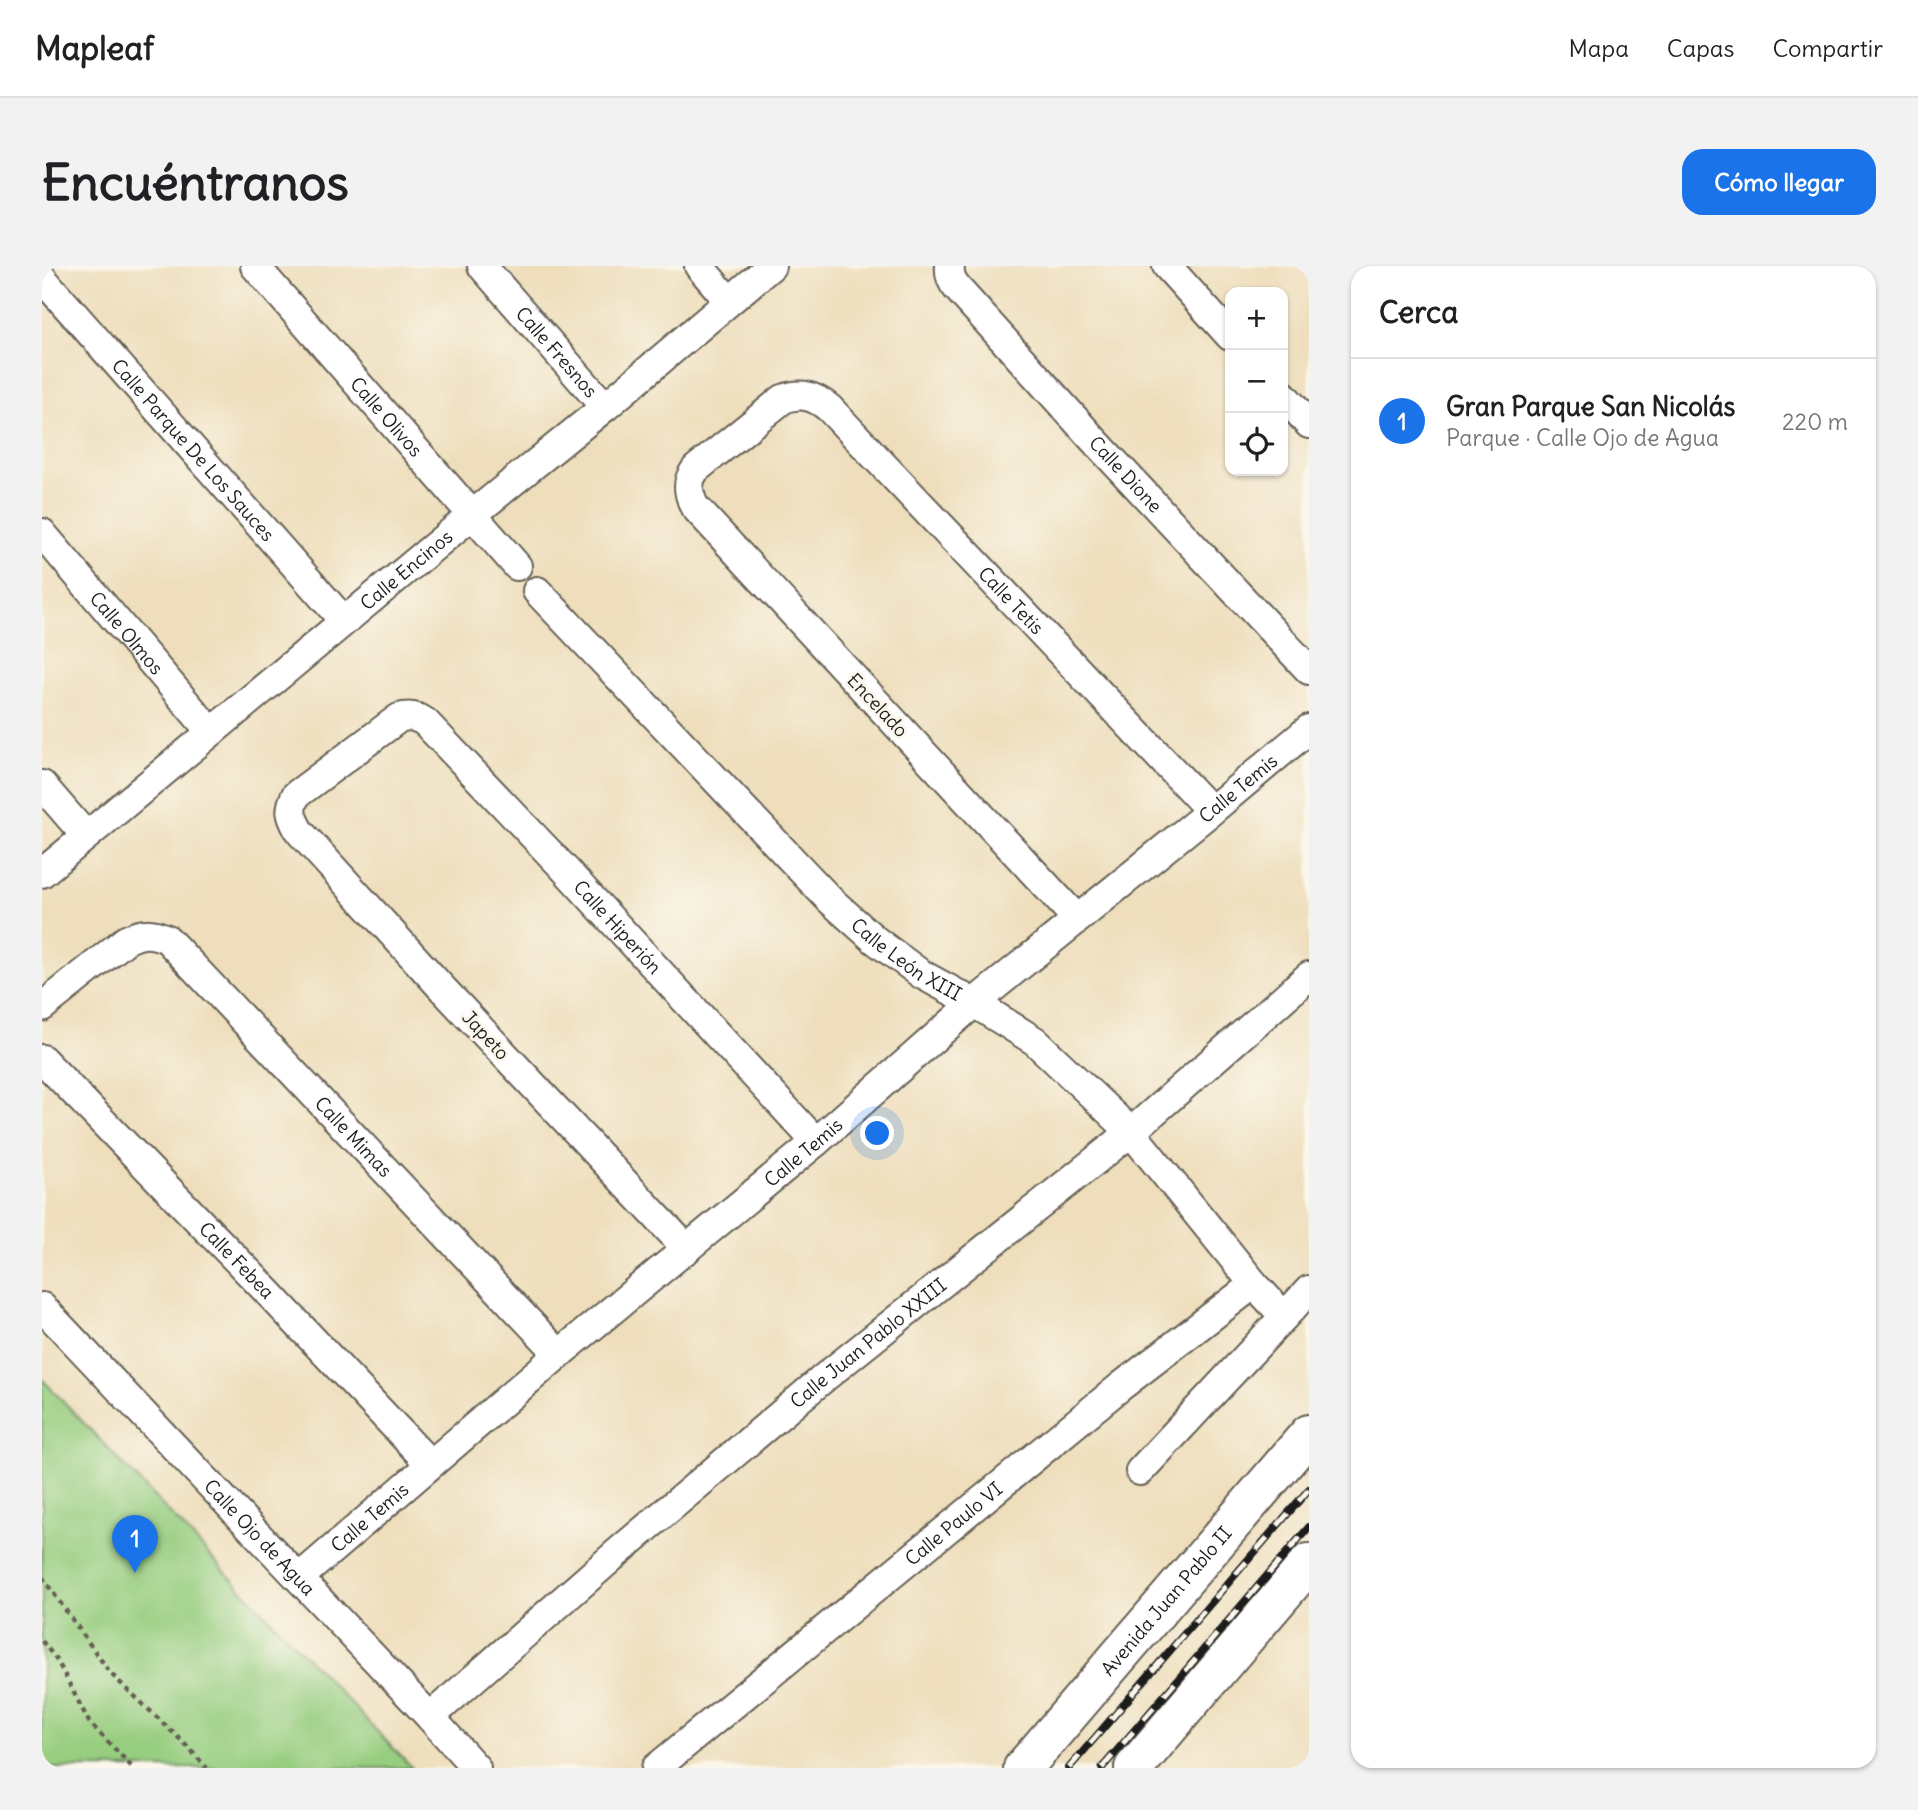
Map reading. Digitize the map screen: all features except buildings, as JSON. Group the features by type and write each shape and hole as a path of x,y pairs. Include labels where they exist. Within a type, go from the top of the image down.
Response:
{"main road":[{"name":"Avenida Juan Pablo II","path":"1023,1768 1309,1434"},
{"path":"1134,1768 1309,1563"}],"street":[{"name":"Calle Olivos","path":"256,266 517,566"},
{"name":"Calle Fresnos","path":"482,266 604,407"},
{"path":"699,266 729,301"},
{"name":"Calle Encinos","path":"42,873 771,266"},
{"path":"1167,266 1225,330"},
{"name":"Calle Dione","path":"950,269 952,281 957,288 1092,438 1309,670"},
{"name":"Calle Parque De Los Sauces","path":"42,278 344,621"},
{"name":"Calle Tetis","path":"688,486 690,476 696,469 783,399 794,395 807,395 818,399 1211,811"},
{"path":"1288,401 1309,424"},
{"name":"Encelado","path":"688,486 694,506 1077,919"},
{"name":"Calle Olmos","path":"42,533 211,732"},
{"name":"Calle León XIII","path":"537,591 829,899 875,940 920,974 974,1003 1035,1041 1131,1132 1254,1284 1284,1316"},
{"name":"Calle Hiperión","path":"292,817 291,805 296,795 398,718 417,717 425,722 560,864 816,1142"},
{"name":"Calle Temis","path":"299,1578 559,1354 816,1142 974,1003 1309,729"},
{"path":"42,785 86,836"},
{"name":"Japeto","path":"292,817 299,831 441,987 687,1249"},
{"name":"Calle Mimas","path":"42,1007 126,940 141,933 155,933 167,939 559,1354"},
{"name":"Calle Juan Pablo XXIII","path":"430,1717 618,1552 825,1377 1131,1132 1309,976"},
{"name":"Calle Febea","path":"42,1059 272,1296 430,1464"},
{"name":"Calle Paulo VI","path":"656,1768 1120,1387 1254,1284"},
{"path":"1140,1471 1309,1290"},
{"name":"Calle Ojo de Agua","path":"42,1307 476,1768"}],"path":[{"path":"42,1577 111,1674 207,1768"},
{"path":"42,1641 58,1662 89,1722 133,1768"}],"green space":[{"path":"42,1379 412,1768 42,1768"}],"railway":[{"path":"1069,1768 1309,1489"},
{"path":"1102,1768 1309,1527"}],"place":[{"name":"Gran Parque San Nicolás","path":"135,1573"}]}
